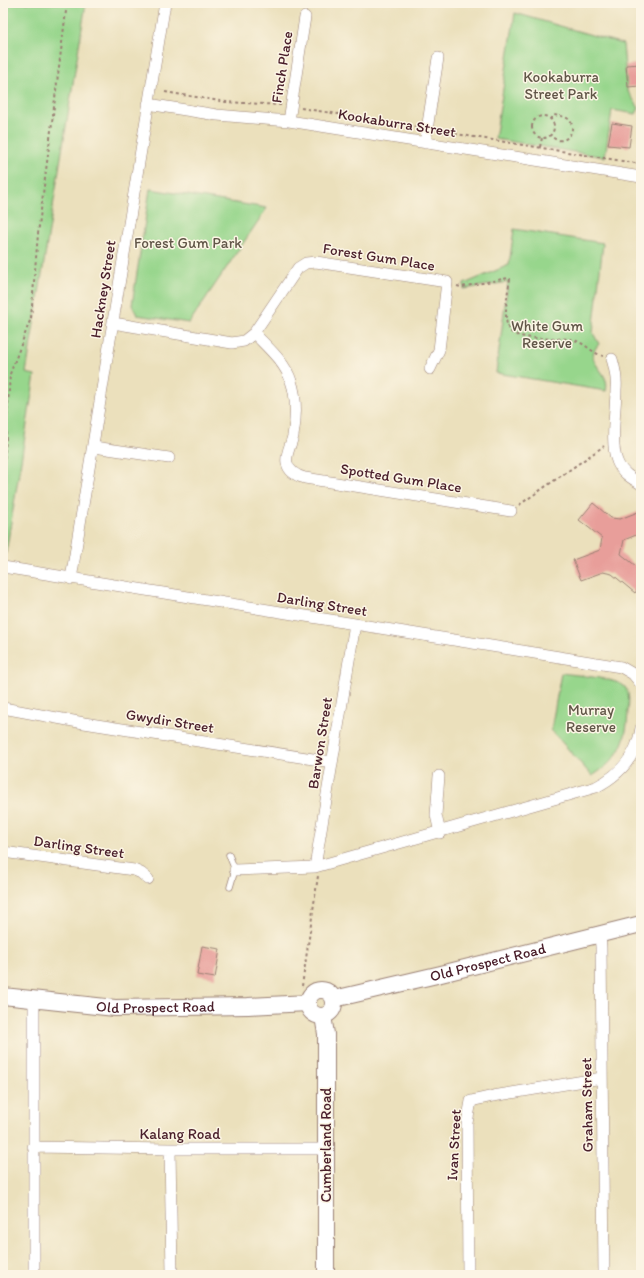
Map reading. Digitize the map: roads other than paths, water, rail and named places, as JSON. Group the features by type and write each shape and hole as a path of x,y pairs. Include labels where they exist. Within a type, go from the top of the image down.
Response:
{"main road":[{"name":"Old Prospect Road","path":"334,999 641,924"},
{"path":"319,990 328,992 334,999 331,1012 323,1016 314,1014 309,1008 308,1003 311,994 319,990"},
{"name":"Old Prospect Road","path":"3,996 115,1008 241,1007 308,1003"},
{"name":"Cumberland Road","path":"323,1016 326,1034 326,1275"}],"street":[{"name":"Hackney Street","path":"71,579 94,447 165,3"},
{"name":"Finch Place","path":"289,121 305,17"},
{"path":"425,143 438,58"},
{"name":"Kookaburra Street","path":"148,104 217,115 289,121 641,177"},
{"name":"Forest Gum Place","path":"254,334 298,268 306,263 316,262 447,282 439,350 430,369"},
{"path":"113,324 232,343 244,341 254,334"},
{"name":"Spotted Gum Place","path":"254,334 279,360 292,382 295,412 293,435 287,457 287,471 305,478 511,511"},
{"path":"612,359 616,373 613,439 617,461 627,475 641,484"},
{"path":"94,447 169,458"},
{"name":"Darling Street","path":"3,567 621,668 637,672 641,684"},
{"name":"Barwon Street","path":"318,866 332,762 355,624"},
{"name":"Gwydir Street","path":"3,708 84,723 332,762"},
{"path":"235,870 318,866 580,792 600,785 619,772 629,760 637,746 641,728"},
{"path":"439,776 436,815 440,832"},
{"name":"Darling Street","path":"3,852 134,870 141,873 148,880"},
{"name":"Graham Street","path":"600,934 604,1275"},
{"path":"34,1000 34,1275"},
{"name":"Ivan Street","path":"468,1275 467,1124 471,1101 602,1078"},
{"name":"Kalang Road","path":"33,1148 326,1149"},
{"path":"170,1149 172,1275"}],"lane":[{"path":"229,855 235,870 230,887"}],"park label":[{"name":"Kookaburra Street Park","path":"561,86"},
{"name":"Forest Gum Park","path":"188,243"},
{"name":"White Gum Reserve","path":"547,334"},
{"name":"Murray Reserve","path":"591,718"}]}
